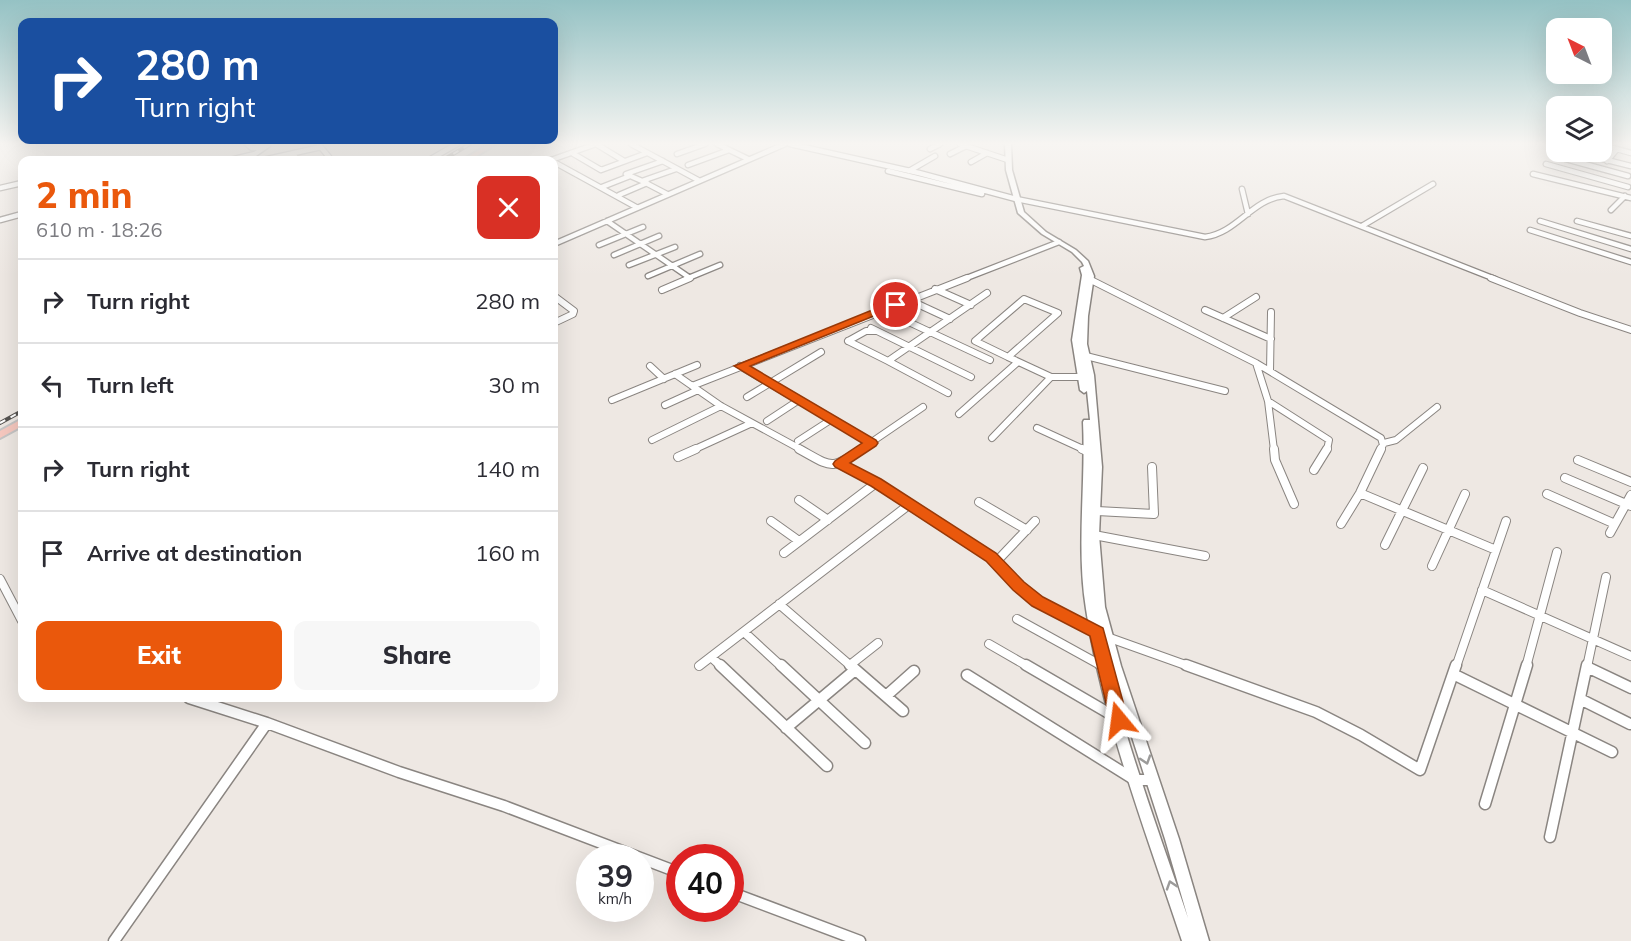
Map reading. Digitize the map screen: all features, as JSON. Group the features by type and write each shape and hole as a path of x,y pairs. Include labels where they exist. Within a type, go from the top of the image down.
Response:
{"main road":[{"path":"0,435 18,424"}],"street":[{"path":"604,188 636,207"},
{"path":"619,195 633,188"},
{"path":"656,188 667,194"},
{"path":"558,242 680,188"},
{"path":"962,188 1016,201 1205,237 1220,235 1274,195 1284,195 1580,313 1631,330"},
{"path":"969,188 1016,201"},
{"path":"1013,188 1021,213 1031,224 1059,242 1077,259 1087,278 1083,344 1086,356 1084,373 1089,452 1086,536 1089,590 1104,667 1119,720 1189,941"},
{"path":"1362,226 1426,188"},
{"path":"1591,188 1631,198"},
{"path":"1242,189 1248,214"},
{"path":"1611,210 1625,196"},
{"path":"0,220 18,215"},
{"path":"607,220 690,278"},
{"path":"1540,220 1631,249"},
{"path":"1577,221 1631,237"},
{"path":"599,245 643,226"},
{"path":"1530,230 1631,262"},
{"path":"1606,254 1623,234"},
{"path":"614,255 659,236"},
{"path":"665,405 693,386 740,366 1059,242"},
{"path":"629,265 675,247"},
{"path":"648,276 700,254"},
{"path":"662,290 720,265"},
{"path":"1087,278 1256,363 1378,435 1384,443"},
{"path":"1087,278 1076,340 1084,373 1098,467 1094,535 1100,607 1115,666 1202,941"},
{"path":"935,289 971,305"},
{"path":"888,361 987,293"},
{"path":"1223,318 1256,297"},
{"path":"558,299 574,311 573,314 558,321"},
{"path":"1008,357 1058,313 1024,299 975,341 1018,362 1051,377 1084,373"},
{"path":"909,300 951,319"},
{"path":"883,310 990,360"},
{"path":"1205,310 1270,339"},
{"path":"1270,371 1271,312"},
{"path":"948,393 848,341 866,331 874,330 971,377"},
{"path":"747,398 821,352"},
{"path":"1086,356 1225,391"},
{"path":"959,414 1018,362"},
{"path":"1256,363 1268,401 1275,460 1294,504"},
{"path":"612,400 698,365"},
{"path":"650,366 664,379"},
{"path":"740,366 872,443"},
{"path":"675,374 721,406 829,465 840,464 924,407"},
{"path":"992,438 1051,377"},
{"path":"767,421 799,400"},
{"path":"1268,401 1329,440 1328,448 1314,470"},
{"path":"652,440 721,406"},
{"path":"1384,443 1396,440 1437,407"},
{"path":"798,441 832,419"},
{"path":"678,457 752,423"},
{"path":"1037,428 1089,452"},
{"path":"1341,524 1360,493 1384,443"},
{"path":"1578,460 1631,482"},
{"path":"840,464 910,504 996,562 1018,586 1038,602 1108,638 1316,712 1361,735 1420,770 1506,521"},
{"path":"1096,511 1154,514 1152,466"},
{"path":"1385,544 1424,468"},
{"path":"1565,478 1628,505"},
{"path":"784,552 876,483"},
{"path":"1360,493 1496,549"},
{"path":"1432,566 1465,494"},
{"path":"1547,494 1615,524"},
{"path":"1610,533 1628,505 1631,495"},
{"path":"799,500 828,520"},
{"path":"979,502 1027,530"},
{"path":"699,666 910,504"},
{"path":"996,562 1035,521"},
{"path":"771,522 799,541"},
{"path":"1094,535 1205,556"},
{"path":"1485,804 1516,705 1557,552"},
{"path":"1550,837 1606,577"},
{"path":"0,579 18,613"},
{"path":"1482,590 1631,656"},
{"path":"779,604 903,711"},
{"path":"1017,619 1104,667"},
{"path":"744,632 865,743"},
{"path":"786,728 819,700 878,643"},
{"path":"989,644 1119,720"},
{"path":"711,657 827,766"},
{"path":"1587,667 1631,688"},
{"path":"886,696 914,671"},
{"path":"1453,674 1612,752"},
{"path":"968,675 1137,780 1152,780"},
{"path":"1580,699 1630,724"},
{"path":"201,702 267,723 399,772 504,806 666,868"},
{"path":"114,941 267,723"},
{"path":"744,897 860,941"}],"railway":[{"path":"0,423 18,413"}],"route":[{"path":"896,305 740,366 872,443 840,464 876,483 991,557 1018,586 1038,602 1097,633 1119,720"}]}
